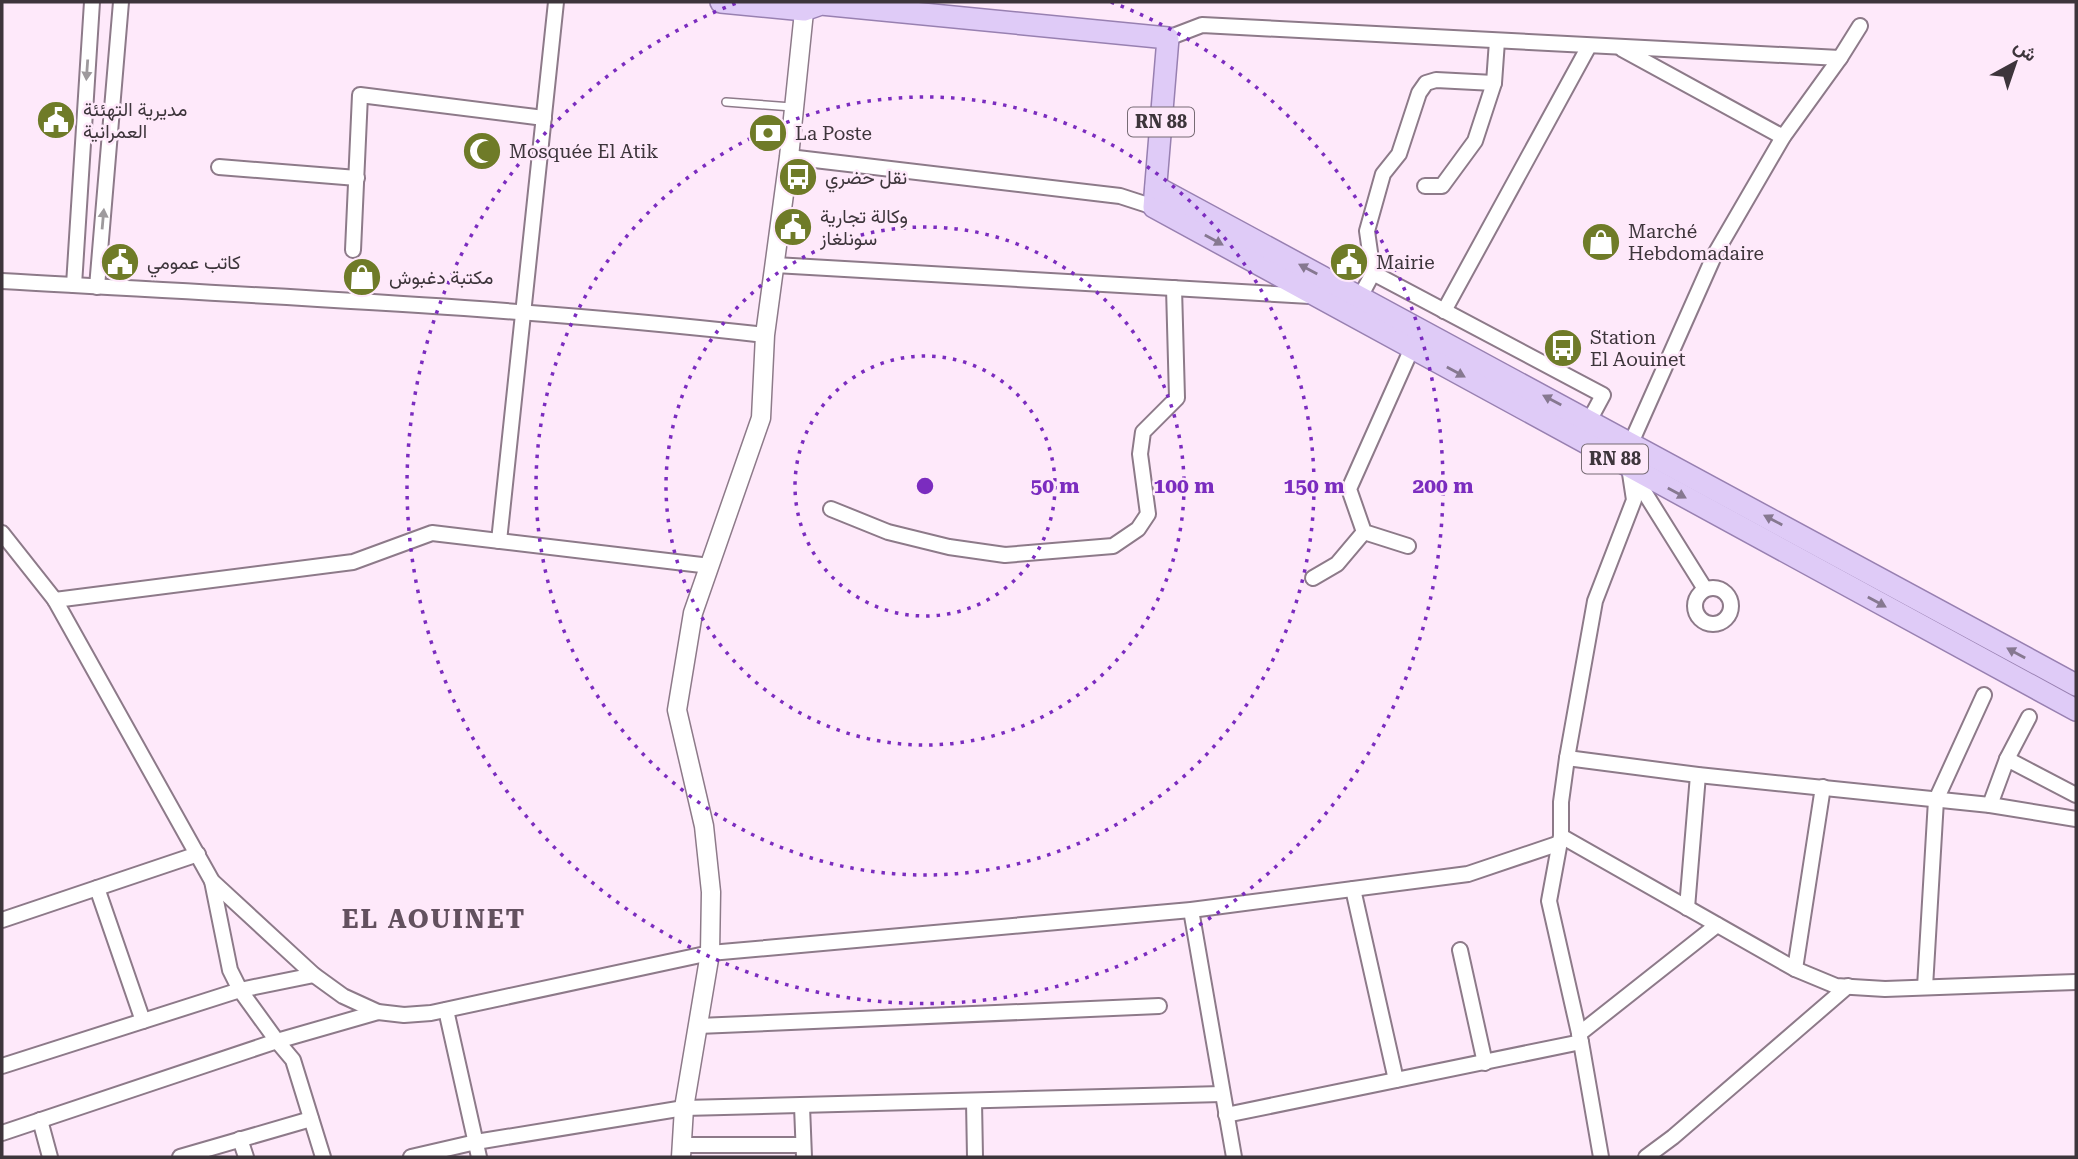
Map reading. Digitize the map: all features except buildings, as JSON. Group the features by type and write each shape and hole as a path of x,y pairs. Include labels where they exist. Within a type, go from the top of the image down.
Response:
{"main road":[{"path":"721,2 812,4 1168,38"},
{"name":"RN 88","path":"1155,197 1168,38"},
{"name":"RN 88","path":"1155,197 1319,297 2076,710"},
{"name":"RN 88","path":"1155,197 1360,297 2076,685"}],"street":[{"path":"74,285 92,2"},
{"path":"97,287 121,2"},
{"path":"499,541 556,2"},
{"path":"802,1106 804,1151 681,1151 684,1108 710,953 711,892 704,826 677,710 694,613 761,418 765,335 794,107 812,4"},
{"path":"1168,38 1202,25 1840,58"},
{"path":"1601,1157 1580,1038 1549,901 1561,839 1561,802 1567,758 1595,601 1634,500 1629,467 1631,443 1715,254 1783,136 1860,26"},
{"path":"1425,186 1443,186 1475,141 1494,83 1497,41"},
{"path":"1444,311 1589,46"},
{"path":"1618,47 1783,136"},
{"path":"1360,297 1373,273 1367,231 1383,174 1399,154 1419,93 1426,83 1436,80 1494,83"},
{"path":"353,250 360,95 544,118"},
{"path":"789,157 1120,196 1155,197"},
{"path":"219,167 356,178"},
{"path":"775,265 1319,297"},
{"path":"1373,273 1603,395 1589,421"},
{"path":"2,281 523,313 765,335"},
{"path":"831,509 888,532 949,547 1005,555 1113,546 1138,529 1148,514 1140,454 1143,432 1177,398 1174,288"},
{"path":"1364,532 1349,489 1412,348"},
{"path":"1629,467 1705,589"},
{"path":"1364,532 1408,547"},
{"path":"1313,578 1337,564 1364,532"},
{"path":"2,533 55,600 212,881 230,970 240,990 293,1060 323,1157"},
{"path":"55,600 353,562 432,533 710,566"},
{"path":"1798,558 1808,539"},
{"path":"1907,618 1915,598"},
{"path":"1925,988 1936,800 1984,695"},
{"path":"1990,805 2007,760 2029,717"},
{"path":"1567,758 1698,775 1990,805 2076,819"},
{"path":"2007,760 2076,795"},
{"path":"1687,908 1698,775"},
{"path":"1795,969 1823,787"},
{"path":"212,881 314,975 344,996 378,1012 404,1015 446,1010 710,953 1191,909 1468,874 1561,839 1795,969 1836,986 1885,989 2076,982"},
{"path":"2,920 198,854"},
{"path":"97,888 143,1021"},
{"path":"1353,889 1396,1080"},
{"path":"1191,909 1234,1157"},
{"path":"1226,1115 1485,1063 1580,1038 1717,925"},
{"path":"1460,950 1485,1063"},
{"path":"2,1066 240,990 314,975"},
{"path":"1646,1157 1674,1137 1848,986"},
{"path":"698,1026 1159,1006"},
{"path":"446,1010 479,1157"},
{"path":"2,1133 277,1041 378,1012"},
{"path":"411,1157 476,1142 684,1108 1222,1094"},
{"path":"974,1101 975,1157"},
{"path":"180,1157 311,1119"},
{"path":"40,1120 50,1157"},
{"path":"240,1139 246,1157"}],"lane":[{"path":"726,102 794,107"}],"place":[{"name":"مديرية التهئئة العمرانية","path":"56,120"},
{"name":"La Poste","path":"768,133"},
{"name":"Mosquée El Atik","path":"482,151"},
{"name":"نقل حضري","path":"798,177"},
{"name":"وكالة تجارية سونلغاز","path":"793,227"},
{"name":"Marché Hebdomadaire","path":"1601,242"},
{"name":"كاتب عمومي","path":"120,262"},
{"name":"Mairie","path":"1349,262"},
{"name":"مكتبة دغبوش","path":"362,277"},
{"name":"Station El Aouinet","path":"1563,348"}],"district":[{"name":"EL AOUINET","path":"434,919"}]}
